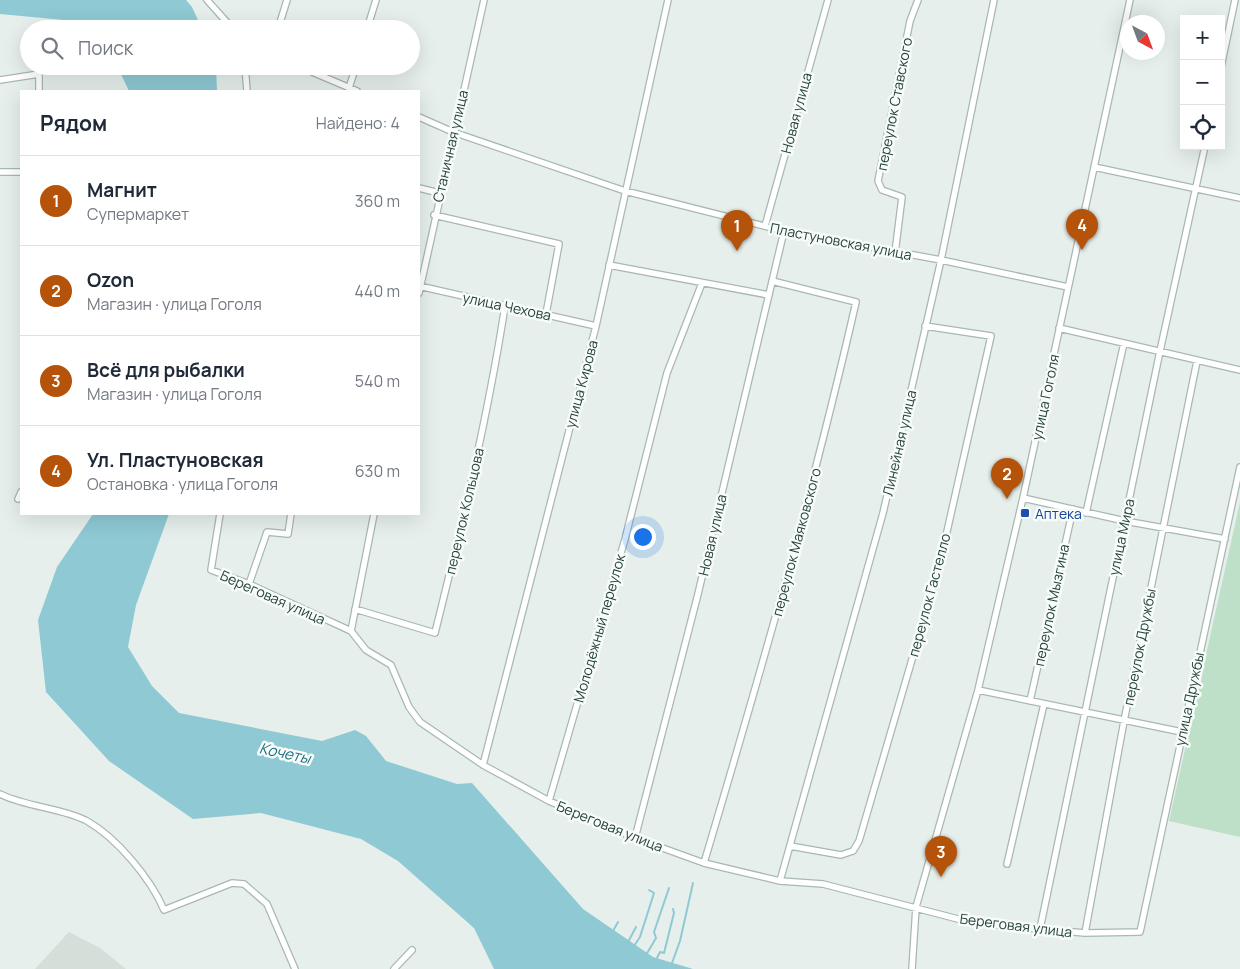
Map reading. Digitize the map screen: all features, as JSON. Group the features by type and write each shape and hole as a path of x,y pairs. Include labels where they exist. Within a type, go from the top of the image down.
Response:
{"street":[{"path":"207,0 224,20"},
{"path":"281,20 288,0"},
{"path":"370,20 376,0"},
{"name":"Станичная улица","path":"420,283 484,0"},
{"name":"улица Кирова","path":"483,765 596,326 668,0"},
{"name":"Новая улица","path":"765,226 828,0"},
{"name":"переулок Ставского","path":"895,252 902,197 882,190 878,181 910,21 918,0"},
{"name":"Линейная улица","path":"780,880 883,513 941,260 994,0"},
{"name":"улица Гоголя","path":"912,969 916,907 978,690 1023,498 1130,0"},
{"path":"1222,60 1235,0"},
{"path":"0,80 32,75"},
{"path":"38,90 39,75"},
{"path":"246,75 247,90"},
{"path":"319,75 354,90"},
{"path":"349,88 353,75"},
{"name":"Пластуновская улица","path":"420,117 453,132 625,191 784,231 941,260 1068,287"},
{"name":"улица Мира","path":"1040,929 1160,351 1204,150"},
{"path":"1094,167 1240,198"},
{"path":"0,172 20,172"},
{"path":"420,188 439,193"},
{"path":"434,215 559,244 546,314"},
{"name":"Новая улица","path":"635,838 698,594 784,231"},
{"path":"610,265 769,295"},
{"name":"переулок Маяковского","path":"704,863 760,676 829,421 856,302 772,281"},
{"name":"Молодёжный переулок","path":"549,801 626,539 667,373 702,283"},
{"name":"улица Чехова","path":"420,288 596,326"},
{"name":"переулок Кольцова","path":"355,609 435,633 474,473 493,381 505,306"},
{"name":"переулок Гастелло","path":"790,846 841,855 853,851 859,841 939,567 991,336 925,326"},
{"path":"1059,328 1240,370"},
{"path":"1086,513 1124,343"},
{"name":"переулок Дружбы","path":"1085,933 1124,721 1197,361"},
{"name":"улица Дружбы","path":"1140,932 1240,467"},
{"path":"18,499 20,494"},
{"path":"1023,498 1125,521 1225,539"},
{"name":"переулок Мызгина","path":"1030,701 1055,580 1073,509"},
{"name":"Береговая улица","path":"220,515 211,570 249,584 351,631 366,650 391,665 409,707 420,722 483,765 549,801 635,838 704,863 780,880 822,884 958,919 996,926 1085,933 1140,932"},
{"path":"249,584 267,532 288,534 292,515"},
{"path":"351,631 374,515"},
{"path":"978,690 1182,732"},
{"path":"1007,864 1044,704"},
{"path":"0,794 87,821 107,836 126,855 157,893 164,910 232,883 244,884 267,904 295,969"},
{"path":"394,969 412,950"}],"shaded area":[{"path":"69,932 100,948 126,969 35,969"}],"green space":[{"path":"1240,502 1240,837 1169,821"}],"water":[{"path":"0,0 186,0 192,7 198,20 64,20 0,14"},
{"path":"121,75 216,75 217,90 129,90"},
{"name":"Кочеты","path":"92,515 169,515 136,605 128,647 152,686 179,713 322,741 355,730 366,736 386,761 457,784 472,783 583,909 653,957 693,969 494,969 474,928 398,861 361,839 261,813 193,819 109,761 46,692 38,620 57,567"}],"waterway":[{"path":"672,963 680,941 693,883"},
{"path":"646,955 656,938 654,932 669,888"},
{"path":"634,946 640,937 654,893 649,890"},
{"path":"657,958 660,952 664,953 674,913 673,909"},
{"path":"613,931 618,922"},
{"path":"628,942 636,927"}],"place":[{"name":"Ул. Пластуновская","path":"1082,250"},
{"name":"Магнит","path":"737,251"},
{"name":"Ozon","path":"1007,499"},
{"name":"Аптека","path":"1025,513"},
{"name":"Всё для рыбалки","path":"941,877"}]}
